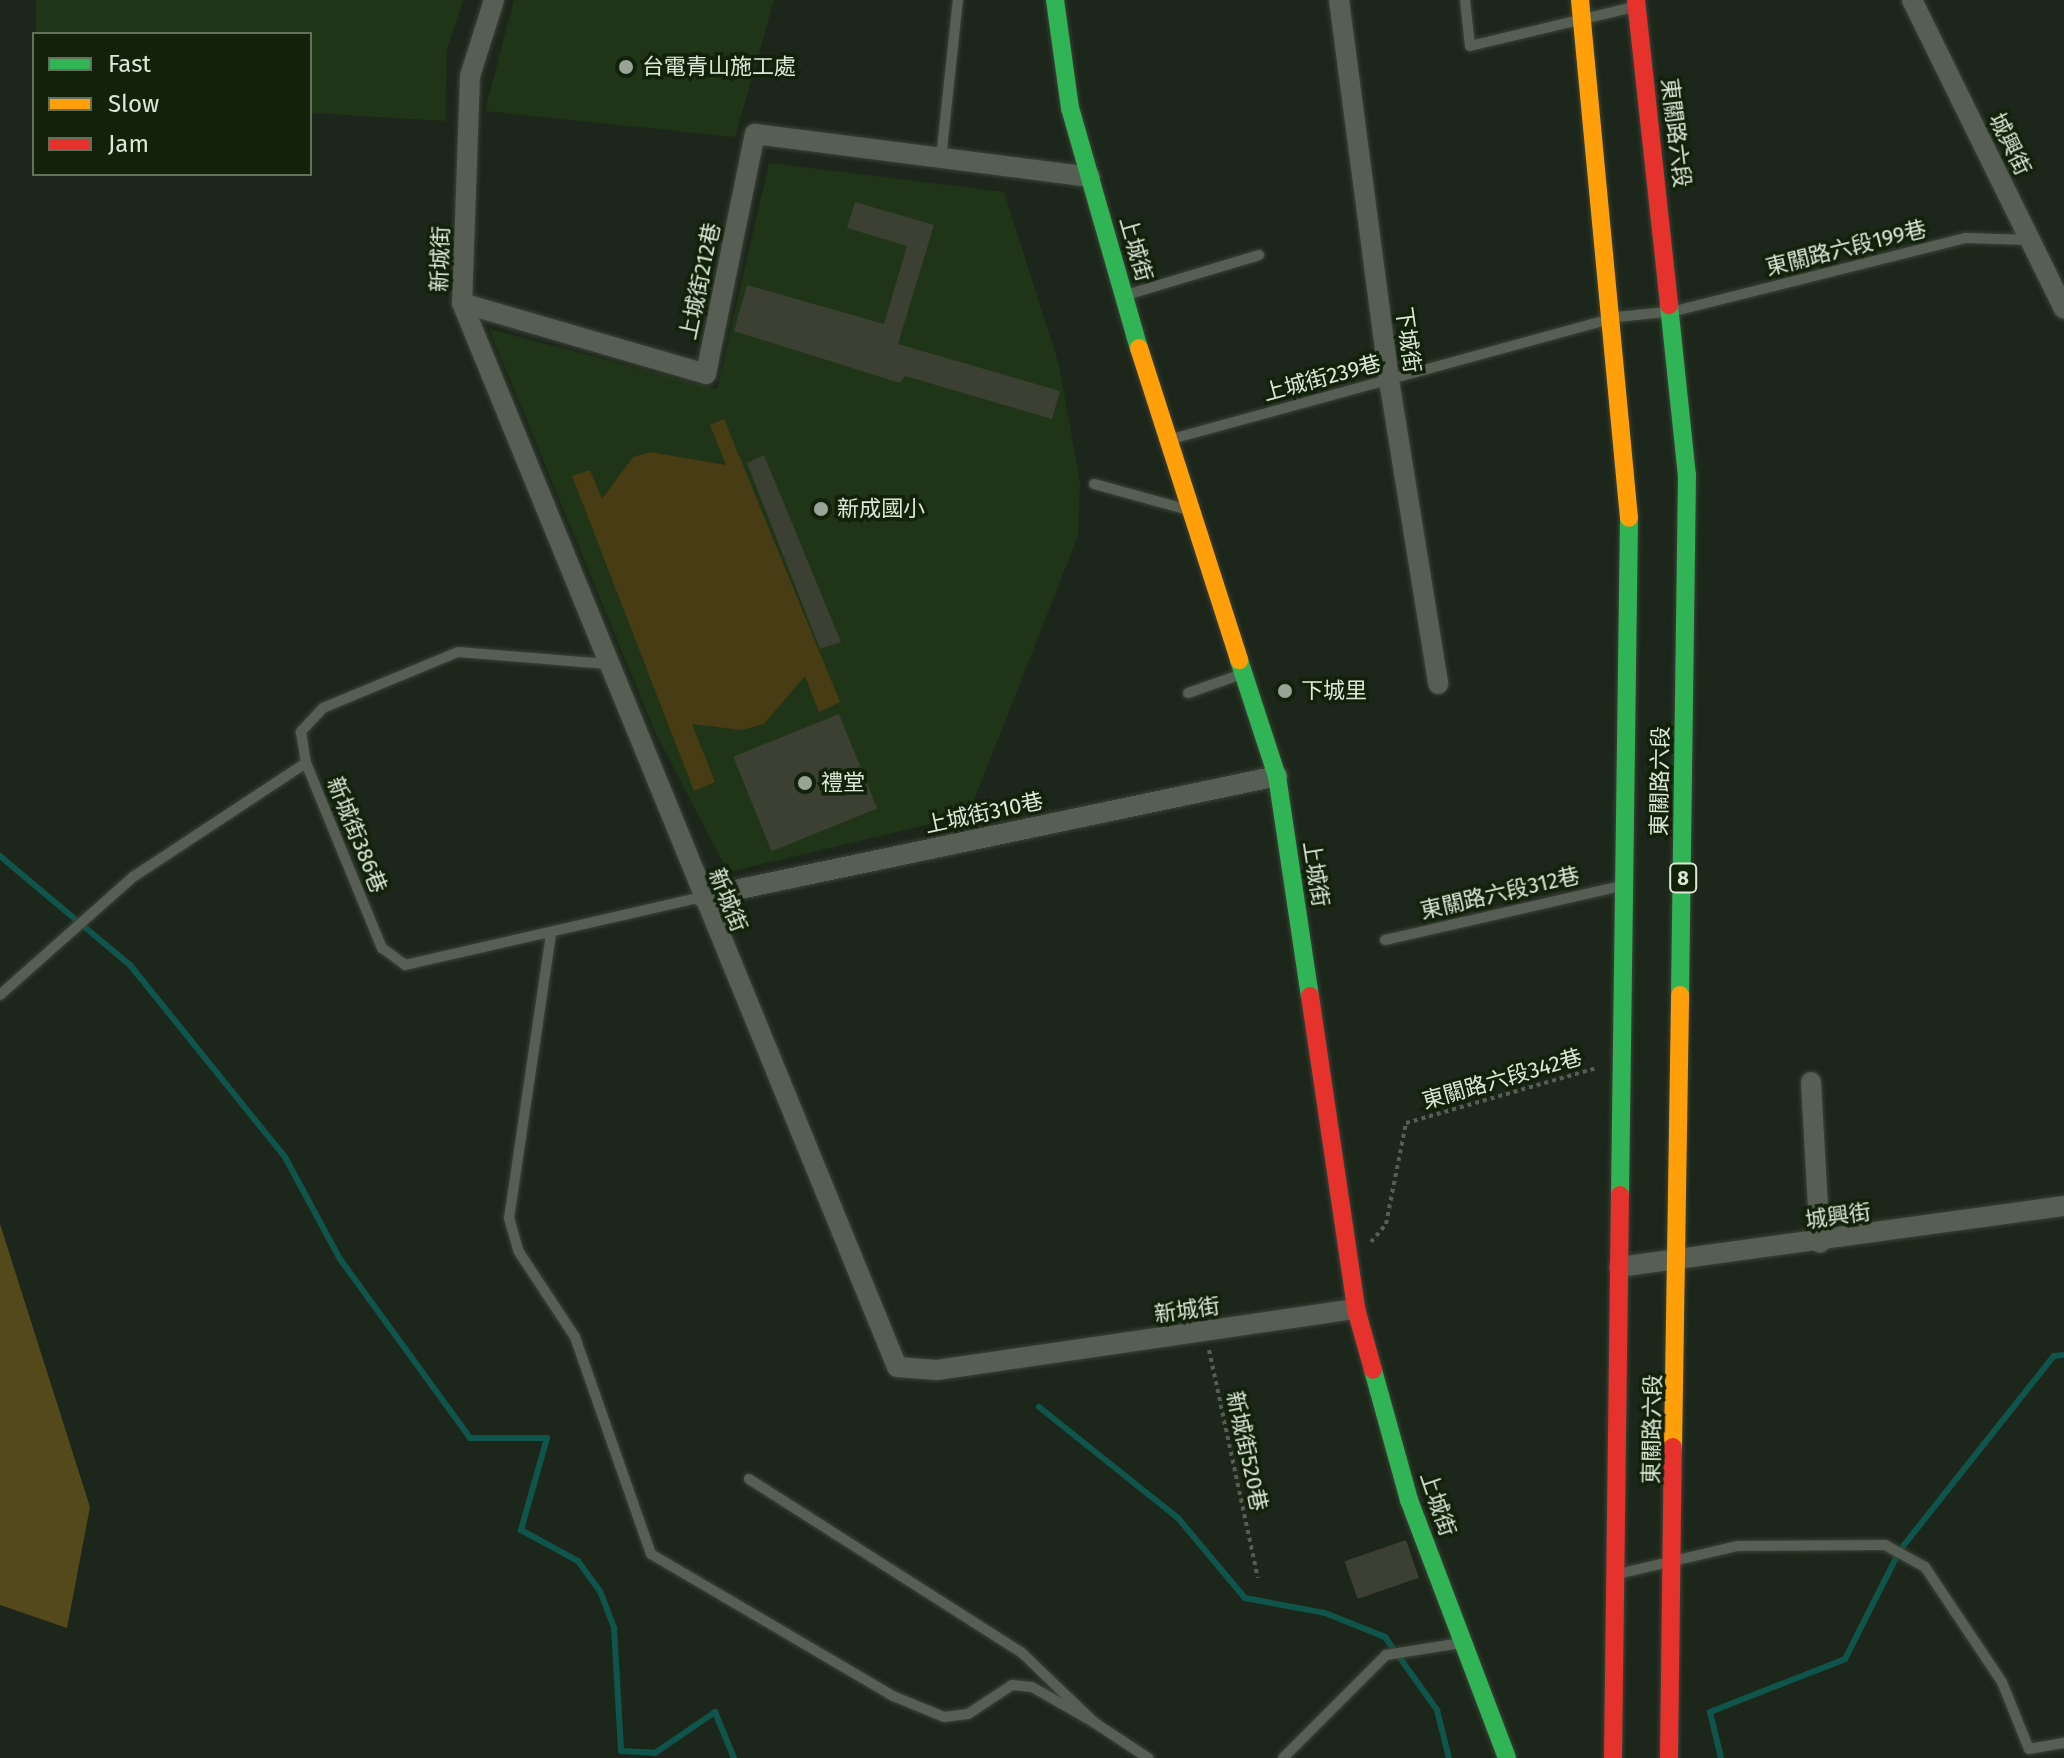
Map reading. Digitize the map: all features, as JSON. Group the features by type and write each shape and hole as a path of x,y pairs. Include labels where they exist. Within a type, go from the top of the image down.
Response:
{"main road":[{"name":"上城街","path":"1055,0 1070,108 1166,441 1277,776 1356,1309 1409,1500 1507,1758"},
{"name":"東關路六段","path":"1636,4 1675,311 1687,475 1675,1565 1669,1758"},
{"name":"東關路六段","path":"1581,8 1617,317 1629,479 1613,1758"}],"street":[{"name":"新城街","path":"494,0 470,76 462,303 702,897 897,1367 937,1370 1356,1309"},
{"name":"下城街","path":"1339,0 1389,380 1438,684"},
{"name":"城興街","path":"1912,0 2064,309"},
{"name":"上城街212巷","path":"462,303 706,374 755,134 1090,177"},
{"name":"上城街310巷","path":"702,897 1277,776"},
{"path":"1811,1082 1820,1243"},
{"name":"城興街","path":"1619,1267 1678,1264 2064,1206"}],"lane":[{"path":"941,158 958,0"},
{"path":"1465,0 1470,46 1581,8 1636,4"},
{"name":"東關路六段199巷","path":"1675,311 1966,238 2030,240"},
{"path":"1124,296 1259,255"},
{"name":"上城街239巷","path":"1166,441 1617,317 1675,311"},
{"path":"1094,484 1190,511"},
{"name":"新城街386巷","path":"607,664 458,652 323,708 301,732 306,763 382,948 405,965 702,897"},
{"path":"1188,693 1243,673"},
{"path":"0,995 133,877 306,763"},
{"name":"東關路六段312巷","path":"1385,940 1625,885"},
{"path":"551,934 509,1218 519,1252 575,1337 651,1554 893,1696 944,1717 968,1714 1012,1685 1032,1687 1148,1758"},
{"path":"749,1479 1021,1652 1095,1723"},
{"path":"1615,1575 1675,1565 1737,1546 1885,1545 1925,1567 2002,1682 2029,1749 2064,1743"},
{"path":"1283,1758 1386,1655 1463,1643"}],"path":[{"name":"東關路六段342巷","path":"1352,1267 1386,1224 1406,1123 1621,1061"},
{"name":"新城街520巷","path":"1205,1331 1258,1578"}],"shaded area":[{"path":"36,0 463,0 447,49 445,121 312,113 312,32 36,32"},
{"name":"台電青山施工處","path":"514,0 774,0 735,137 485,111"},
{"name":"新成國小","path":"769,163 1004,192 1059,365 1080,483 1078,536 968,815 728,872 656,734 489,329 717,389"},
{"path":"724,419 840,702 819,712 805,676 764,724 742,730 692,724 715,782 694,791 572,476 590,470 602,499 633,457 650,452 726,465 710,425"},
{"path":"0,1224 90,1507 67,1628 0,1605"}],"building":[{"path":"855,202 934,225 898,344 1060,391 1052,419 905,376 900,383 734,331 747,285 884,324 907,246 847,228"},
{"path":"764,455 841,642 820,649 747,463"},
{"name":"禮堂","path":"839,714 877,809 772,851 733,757"},
{"path":"1406,1540 1419,1578 1358,1599 1345,1561"}],"waterway":[{"path":"0,856 130,965 285,1157 340,1259 470,1438 547,1438 521,1530 578,1561 600,1591 614,1628 621,1751 655,1753 715,1712 734,1758"},
{"path":"1721,1758 1710,1712 1845,1659 1900,1550 2054,1356 2064,1355"},
{"path":"1039,1407 1178,1518 1245,1598 1325,1613 1385,1637 1437,1710 1449,1758"}],"traffic: fast":[{"path":"1055,0 1070,108 1139,348"},
{"path":"1669,305 1687,475 1680,995"},
{"path":"1620,1195 1629,518"},
{"path":"1239,660 1277,776 1310,996"},
{"path":"1373,1370 1409,1500 1507,1758"}],"traffic: slow":[{"path":"1580,0 1629,518"},
{"path":"1139,348 1239,660"},
{"path":"1673,1447 1680,995"}],"traffic: jam":[{"path":"1636,0 1669,305"},
{"path":"1310,996 1356,1309 1373,1370"},
{"path":"1613,1758 1620,1195"},
{"path":"1669,1758 1673,1447"}],"place":[{"name":"台電青山施工處","path":"626,67"},
{"name":"新成國小","path":"821,509"},
{"name":"下城里","path":"1285,691"},
{"name":"禮堂","path":"805,783"}]}
